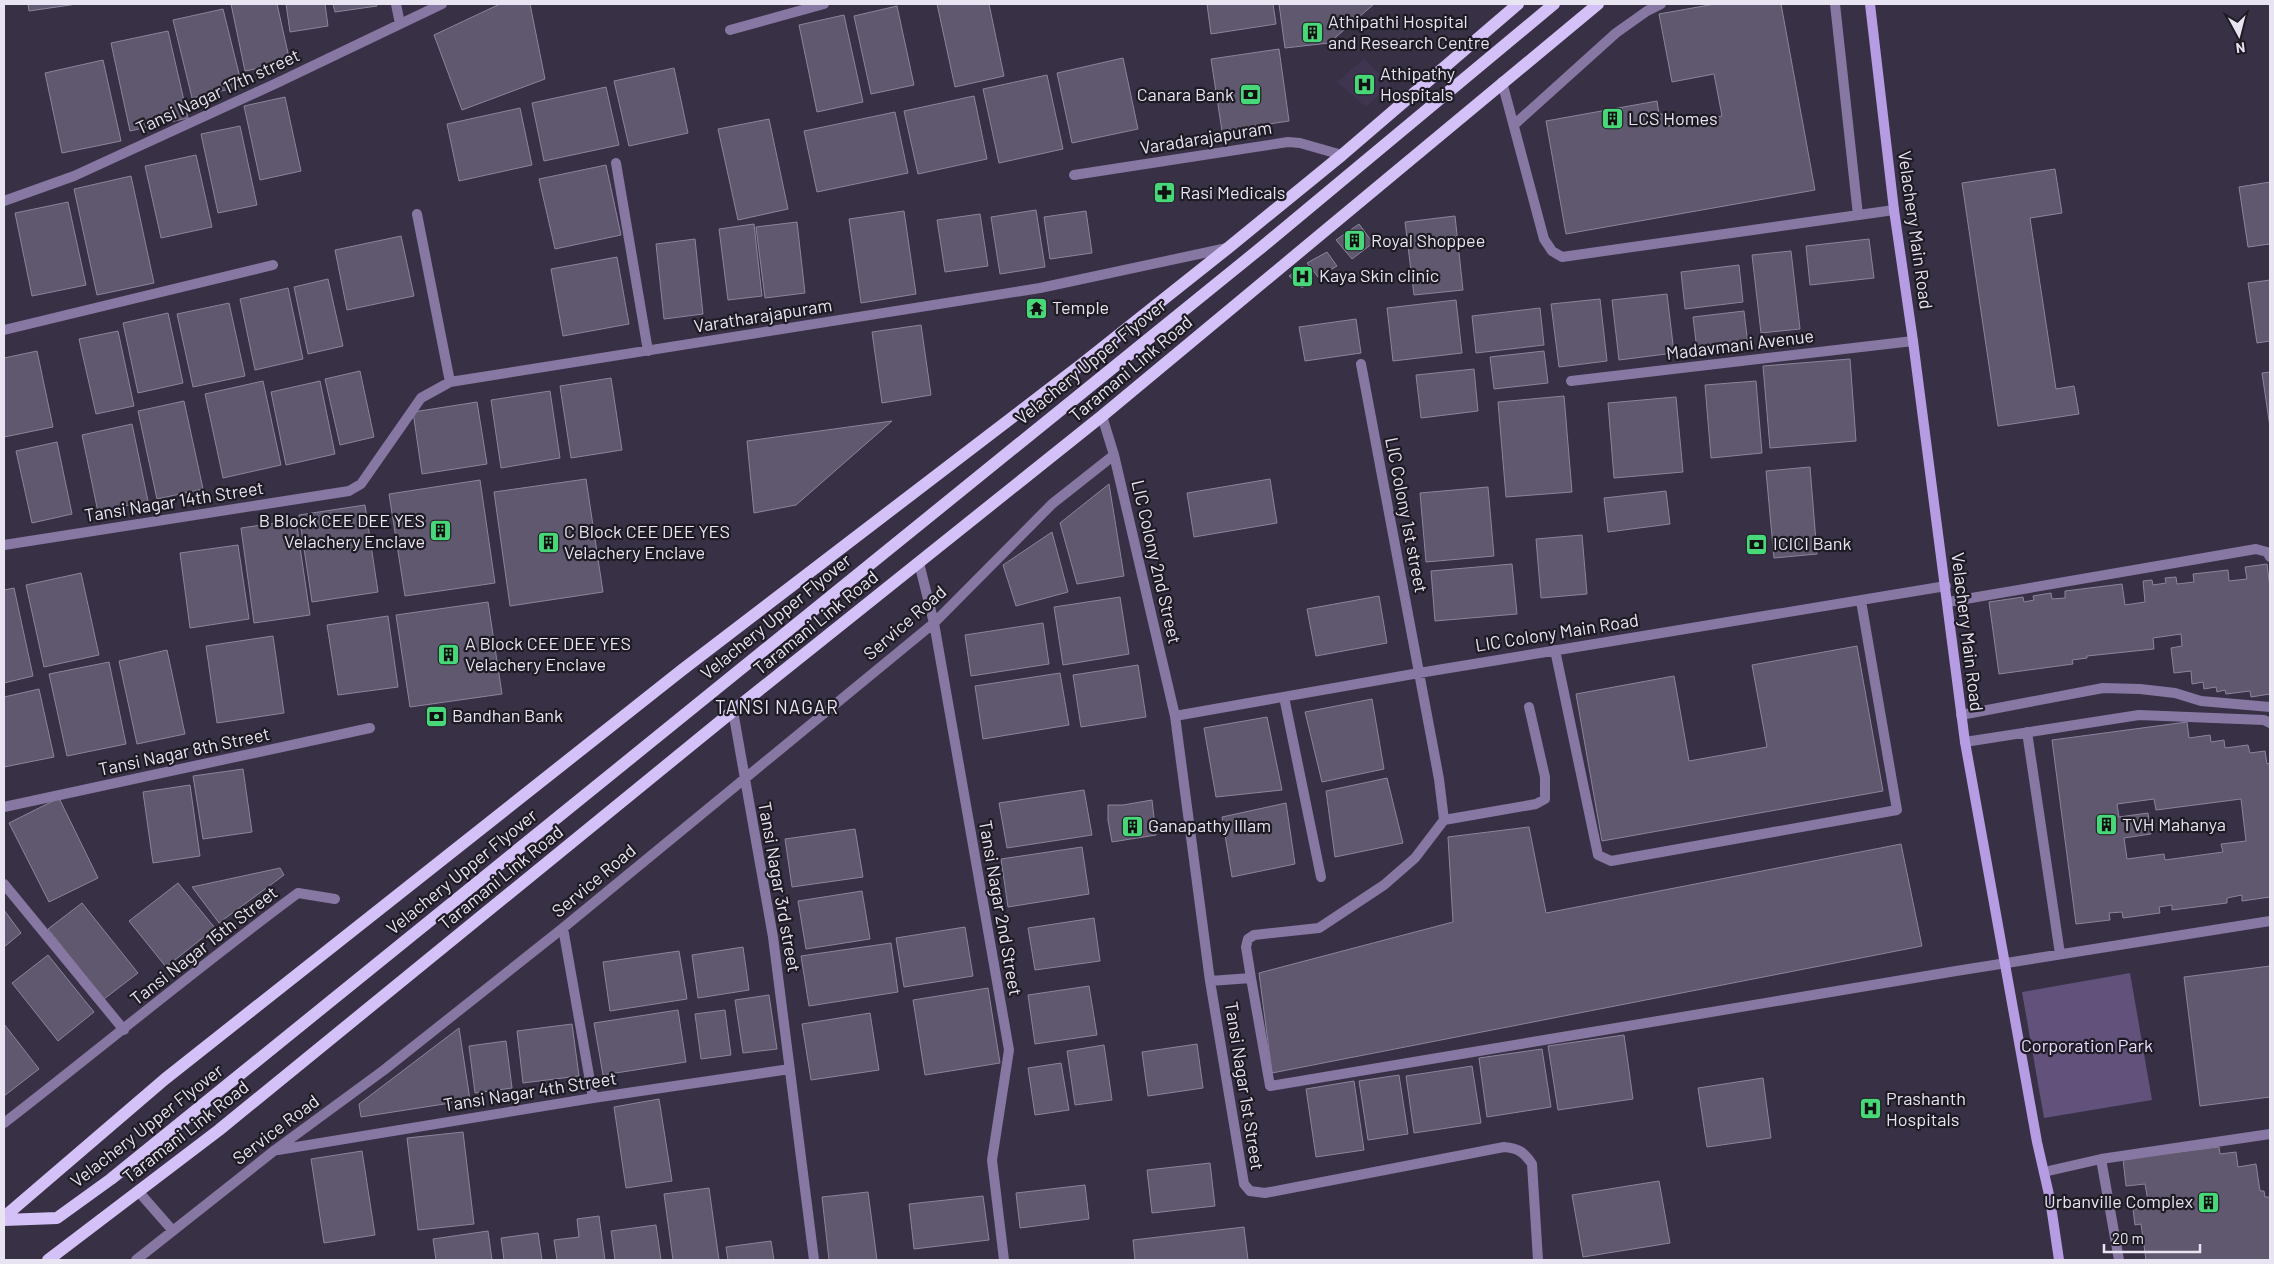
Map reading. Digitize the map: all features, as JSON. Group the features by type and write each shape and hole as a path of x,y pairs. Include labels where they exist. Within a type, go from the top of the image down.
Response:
{"main road":[{"name":"Taramani Link Road","path":"4,1218 164,1079 603,732 1082,364 1228,248 1342,155 1518,4"},
{"name":"Velachery Upper Flyover","path":"4,1218 57,1218 111,1179 1262,246 1554,4"},
{"name":"Taramani Link Road","path":"48,1260 226,1124 733,711 1102,416 1598,4"},
{"name":"Velachery Main Road","path":"1870,4 1894,210 1946,586 1965,742 2059,1260"}],"street":[{"path":"396,4 400,24"},
{"name":"Tansi Nagar 17th street","path":"4,201 74,176 442,4"},
{"path":"730,30 824,4"},
{"path":"1515,124 1616,33 1647,11 1661,4"},
{"path":"1835,4 1858,215"},
{"path":"1502,82 1515,124 1544,239 1552,251 1562,257 1894,210"},
{"name":"Varadarajapuram","path":"1074,175 1288,142 1300,143 1342,155"},
{"path":"616,163 648,351"},
{"path":"417,214 450,382"},
{"name":"Varatharajapuram","path":"350,491 361,484 421,398 450,382 1040,288 1228,248"},
{"path":"4,330 273,265"},
{"name":"Madavmani Avenue","path":"1571,381 1913,341"},
{"name":"LIC Colony 1st street","path":"1361,364 1439,779 1444,820"},
{"name":"LIC Colony 2nd Street","path":"1102,416 1114,455 1175,716"},
{"name":"Service Road","path":"136,1260 275,1150 384,1070 563,928 934,623 1052,504 1114,455"},
{"name":"Tansi Nagar 14th Street","path":"4,545 350,491"},
{"path":"1948,602 2256,550 2267,552 2270,557"},
{"name":"Tansi Nagar 2nd Street","path":"919,563 934,623 1009,1050 992,1160 1004,1260"},
{"name":"LIC Colony Main Road","path":"1175,716 1555,650 1946,586"},
{"path":"1555,650 1598,855 1611,861 1896,810 1861,601"},
{"path":"1961,715 2103,688 2140,689 2175,693 2201,701 2270,706"},
{"path":"1284,697 1321,877"},
{"path":"1529,707 1545,777 1544,799 1536,804 1444,820 1415,858 1384,885 1319,928 1254,935 1248,939 1246,947 1270,1086 1956,971 2270,921"},
{"name":"Tansi Nagar 3rd street","path":"733,711 774,937 814,1260"},
{"path":"1965,742 2139,715 2264,720 2270,723"},
{"name":"Tansi Nagar 1st Street","path":"1175,716 1210,980 1241,1176 1244,1184 1250,1191 1265,1194 1504,1148 1516,1148 1525,1154 1532,1164 1538,1260"},
{"name":"Tansi Nagar 8th Street","path":"4,807 370,728"},
{"path":"2027,732 2060,954"},
{"path":"4,884 124,1030"},
{"name":"Tansi Nagar 15th Street","path":"4,1123 124,1030 222,949 298,893 335,899"},
{"path":"563,928 592,1098"},
{"path":"1210,980 1251,978"},
{"name":"Tansi Nagar 4th Street","path":"275,1150 592,1098 790,1069"},
{"path":"2044,1172 2101,1159 2270,1134"},
{"path":"2101,1159 2119,1260"},
{"path":"138,1191 173,1231"}],"shaded area":[{"name":"Athipathy Hospitals","path":"1364,59 1391,85 1366,107 1337,82"}],"green space":[{"name":"Corporation Park","path":"2130,973 2152,1100 2044,1118 2022,992"}],"building":[{"path":"28,4 77,4 29,11"},
{"path":"231,4 277,4 290,62 245,71"},
{"path":"286,4 325,4 328,26 290,32"},
{"path":"333,4 376,4 377,6 335,12"},
{"path":"500,4 530,4 545,79 462,110 434,35"},
{"path":"937,4 989,4 1004,76 955,87"},
{"path":"1207,4 1273,4 1276,24 1211,34"},
{"name":"Athipathi Hospital and Research Centre","path":"1279,4 1374,4 1329,43 1285,48"},
{"name":"LCS Homes","path":"1715,4 1781,4 1815,190 1566,234 1546,121 1657,101 1659,114 1665,114 1668,126 1722,116 1714,74 1672,82 1659,14"},
{"path":"897,6 914,85 871,94 854,16"},
{"path":"223,9 242,86 192,98 173,20"},
{"path":"844,15 863,102 817,112 799,25"},
{"path":"168,31 188,118 130,131 111,43"},
{"path":"1279,49 1289,121 1222,131 1211,59"},
{"path":"1123,58 1138,129 1072,143 1057,73"},
{"path":"103,60 121,141 62,153 45,73"},
{"path":"674,68 688,133 629,146 614,81"},
{"path":"1047,75 1063,149 999,163 983,89"},
{"path":"606,87 619,145 544,161 532,103"},
{"path":"974,96 987,159 918,174 904,111"},
{"path":"285,97 301,171 260,180 244,106"},
{"path":"520,108 532,165 459,181 447,124"},
{"path":"895,112 908,173 817,192 804,131"},
{"path":"769,119 788,209 738,220 718,129"},
{"path":"240,126 257,205 218,213 201,134"},
{"path":"196,155 212,227 161,238 145,166"},
{"path":"606,165 621,235 555,249 539,179"},
{"path":"2055,169 2062,213 2030,218 2056,389 2074,386 2079,414 1998,426 1962,183"},
{"path":"131,176 154,283 97,295 74,189"},
{"path":"2270,182 2270,244 2248,247 2239,187"},
{"path":"68,202 86,285 32,296 15,213"},
{"path":"1036,210 1045,267 1000,274 991,217"},
{"path":"904,211 916,294 861,303 849,219"},
{"path":"1086,211 1092,253 1050,259 1044,217"},
{"path":"980,214 988,266 945,272 937,220"},
{"path":"1455,216 1463,290 1414,295 1405,222"},
{"path":"797,222 805,293 765,298 756,227"},
{"path":"754,224 762,296 728,300 719,229"},
{"name":"Royal Shoppee","path":"1359,224 1373,243 1352,259 1336,240"},
{"path":"401,236 414,296 347,310 335,250"},
{"path":"695,239 703,314 664,319 656,244"},
{"path":"1869,239 1874,278 1810,285 1806,246"},
{"path":"1791,251 1800,329 1761,333 1752,255"},
{"path":"1327,252 1337,266 1318,277 1307,263"},
{"path":"617,257 629,324 563,336 551,269"},
{"path":"1739,265 1743,302 1685,309 1681,272"},
{"path":"1304,266 1313,279 1302,288 1289,276"},
{"path":"328,279 343,346 308,354 294,287"},
{"path":"2270,280 2270,341 2257,343 2248,283"},
{"path":"288,288 303,359 255,370 240,299"},
{"path":"1667,294 1674,353 1619,360 1612,300"},
{"path":"1600,299 1607,361 1559,367 1551,304"},
{"path":"1456,300 1462,353 1393,361 1387,308"},
{"path":"229,303 245,376 193,387 177,314"},
{"path":"1540,308 1544,345 1476,353 1472,316"},
{"path":"1744,311 1748,345 1697,350 1693,317"},
{"path":"168,313 183,383 138,393 123,323"},
{"path":"1356,319 1361,353 1305,361 1299,327"},
{"path":"921,325 931,395 882,403 872,332"},
{"path":"118,331 134,406 96,414 79,339"},
{"path":"37,351 53,427 4,437 4,358"},
{"path":"1544,351 1548,383 1494,389 1490,357"},
{"path":"1850,359 1856,441 1770,448 1763,366"},
{"path":"1474,369 1478,411 1421,418 1416,375"},
{"path":"360,371 374,437 340,445 325,379"},
{"path":"2270,372 2270,427 2262,373"},
{"path":"611,378 622,450 571,458 560,386"},
{"path":"263,381 281,465 223,478 205,394"},
{"path":"320,381 335,454 286,465 271,392"},
{"path":"1756,381 1762,453 1711,458 1705,385"},
{"path":"550,391 560,458 501,468 491,400"},
{"path":"1564,396 1572,492 1506,497 1498,402"},
{"path":"1676,397 1683,472 1614,478 1608,403"},
{"path":"184,401 203,489 157,499 138,411"},
{"path":"477,402 487,464 422,474 413,412"},
{"path":"892,421 796,505 754,513 747,441"},
{"path":"132,424 148,501 98,512 82,435"},
{"path":"57,442 72,514 32,523 16,451"},
{"path":"1810,467 1817,554 1774,558 1766,471"},
{"name":"C Block CEE DEE YES Velachery Enclave","path":"586,479 603,592 510,606 494,492"},
{"path":"1270,479 1277,523 1194,537 1187,493"},
{"name":"B Block CEE DEE YES Velachery Enclave","path":"480,480 495,583 405,596 389,494"},
{"path":"1109,484 1124,576 1077,584 1060,523"},
{"path":"1488,487 1494,556 1426,562 1420,493"},
{"path":"1666,491 1670,524 1608,532 1604,498"},
{"path":"365,505 378,592 312,602 299,515"},
{"path":"296,520 310,615 254,623 241,528"},
{"path":"1052,532 1068,592 1016,606 1003,565"},
{"path":"1582,535 1587,594 1541,598 1536,539"},
{"path":"238,545 249,619 190,628 180,553"},
{"path":"1512,564 1517,614 1435,621 1431,571"},
{"path":"2267,564 2270,588 2270,694 2251,697 2250,691 2226,694 2225,690 2217,692 2216,687 2204,689 2203,682 2192,684 2191,671 2174,673 2171,648 2182,646 2181,634 2153,638 2154,649 2087,656 2087,658 2072,660 2073,664 1999,674 1989,602 2023,597 2024,602 2034,600 2033,596 2051,593 2052,599 2065,598 2065,591 2122,584 2125,605 2145,602 2143,581 2152,580 2153,585 2166,583 2165,578 2176,577 2177,584 2194,582 2193,574 2228,570 2229,581 2247,579 2245,567"},
{"path":"81,573 99,655 44,667 26,585"},
{"path":"14,588 33,676 4,683 4,590"},
{"path":"1379,596 1387,643 1316,656 1307,609"},
{"path":"1120,597 1129,654 1063,665 1054,607"},
{"name":"A Block CEE DEE YES Velachery Enclave","path":"488,602 502,694 410,707 396,615"},
{"path":"388,616 398,687 338,695 327,625"},
{"path":"1043,623 1049,664 971,676 965,635"},
{"path":"273,636 284,713 217,723 206,646"},
{"path":"1857,646 1883,791 1602,841 1576,694 1674,676 1689,761 1767,747 1752,665"},
{"path":"167,650 185,734 137,744 119,661"},
{"path":"109,662 126,744 67,756 49,674"},
{"path":"1138,665 1146,717 1081,727 1073,675"},
{"path":"1060,673 1069,725 983,739 975,686"},
{"path":"39,689 54,757 4,767 4,697"},
{"path":"1372,699 1384,769 1322,782 1305,712"},
{"path":"1267,717 1282,790 1216,797 1204,728"},
{"name":"TVH Mahanya","path":"2187,722 2189,738 2210,735 2211,742 2224,740 2225,748 2248,745 2250,753 2265,751 2267,764 2270,763 2270,897 2242,901 2242,895 2227,898 2227,903 2172,910 2172,905 2159,907 2160,913 2123,918 2122,912 2109,913 2110,920 2076,924 2052,740","holes":["2154,799 2156,810 2241,799 2246,841 2221,844 2223,852 2165,860 2164,854 2127,859 2124,838 2151,834 2148,813 2119,817 2117,804"]},
{"path":"243,769 252,832 203,839 193,776"},
{"path":"1387,778 1403,843 1335,857 1326,791"},
{"path":"190,785 200,856 153,863 143,792"},
{"path":"1084,790 1092,835 1007,848 999,803"},
{"path":"59,798 98,878 49,902 9,823"},
{"name":"Ganapathy Illam","path":"1152,800 1156,835 1112,842 1108,820 1108,805 1123,805"},
{"path":"1286,803 1295,864 1232,877 1222,817"},
{"path":"1529,827 1546,913 1901,844 1922,946 1272,1073 1259,973 1453,922 1448,837"},
{"path":"855,829 863,877 792,887 785,839"},
{"path":"1082,847 1089,894 1008,907 1001,859"},
{"path":"280,868 284,875 219,923 192,887"},
{"path":"178,883 215,928 166,967 129,921"},
{"path":"862,891 870,939 806,949 798,901"},
{"path":"82,903 138,973 104,999 48,929"},
{"path":"4,910 21,933 4,947"},
{"path":"1094,918 1100,961 1035,970 1028,928"},
{"path":"965,927 973,976 904,987 896,938"},
{"path":"891,943 898,992 809,1006 801,956"},
{"path":"743,947 749,990 698,998 692,955"},
{"path":"679,951 687,999 610,1011 603,962"},
{"path":"48,955 94,1012 58,1041 12,983"},
{"path":"2270,966 2270,1097 2200,1106 2184,977"},
{"path":"1089,986 1097,1035 1035,1044 1028,995"},
{"path":"988,988 1000,1063 925,1075 913,1000"},
{"path":"769,995 777,1049 743,1053 735,1000"},
{"path":"678,1010 686,1062 603,1075 594,1023"},
{"path":"725,1010 731,1055 701,1059 695,1014"},
{"path":"870,1013 879,1070 811,1080 802,1024"},
{"path":"4,1024 39,1069 4,1096"},
{"path":"572,1024 579,1076 523,1083 517,1031"},
{"path":"459,1028 470,1100 361,1117 359,1104"},
{"path":"1624,1035 1633,1099 1558,1110 1548,1046"},
{"path":"506,1041 512,1088 475,1093 469,1046"},
{"path":"1197,1044 1203,1088 1148,1096 1142,1052"},
{"path":"1104,1045 1112,1100 1075,1105 1067,1051"},
{"path":"1542,1049 1551,1107 1487,1117 1479,1058"},
{"path":"1061,1063 1069,1110 1035,1115 1028,1068"},
{"path":"1472,1066 1481,1123 1414,1133 1406,1076"},
{"path":"1399,1075 1408,1134 1368,1140 1359,1081"},
{"path":"1763,1078 1771,1138 1707,1147 1698,1088"},
{"path":"1354,1081 1364,1150 1316,1157 1306,1089"},
{"path":"659,1099 672,1181 626,1188 614,1107"},
{"path":"463,1132 474,1224 418,1230 407,1138"},
{"name":"Urbanville Complex","path":"2219,1147 2220,1154 2236,1152 2238,1167 2256,1164 2260,1191 2264,1191 2265,1197 2270,1197 2270,1260 2146,1260 2141,1224 2135,1225 2133,1209 2149,1207 2145,1184 2126,1186 2123,1159"},
{"path":"362,1151 375,1235 324,1243 311,1159"},
{"path":"1210,1163 1215,1206 1152,1213 1147,1170"},
{"path":"1659,1181 1670,1243 1583,1257 1572,1195"},
{"path":"1085,1185 1089,1219 1020,1228 1016,1193"},
{"path":"709,1188 719,1260 673,1260 664,1194"},
{"path":"868,1192 877,1260 829,1260 822,1197"},
{"path":"983,1196 989,1240 914,1249 909,1204"},
{"path":"599,1216 605,1260 557,1260 554,1240 579,1237 577,1219"},
{"path":"656,1225 661,1260 615,1260 611,1231"},
{"path":"1244,1227 1248,1260 1135,1260 1133,1240"},
{"path":"488,1231 492,1260 436,1260 433,1239"},
{"path":"538,1233 542,1260 504,1260 501,1238"},
{"path":"771,1241 774,1260 728,1260 726,1247"}],"place":[{"name":"Athipathi Hospital and Research Centre","path":"1312,32"},
{"name":"Athipathy Hospitals","path":"1364,84"},
{"name":"Canara Bank","path":"1250,95"},
{"name":"LCS Homes","path":"1612,119"},
{"name":"Rasi Medicals","path":"1164,193"},
{"name":"Royal Shoppee","path":"1355,241"},
{"name":"Kaya Skin clinic","path":"1303,276"},
{"name":"Temple","path":"1036,308"},
{"name":"B Block CEE DEE YES Velachery Enclave","path":"441,531"},
{"name":"C Block CEE DEE YES Velachery Enclave","path":"548,542"},
{"name":"ICICI Bank","path":"1757,544"},
{"name":"A Block CEE DEE YES Velachery Enclave","path":"449,654"},
{"name":"Bandhan Bank","path":"436,716"},
{"name":"TVH Mahanya","path":"2106,825"},
{"name":"Ganapathy Illam","path":"1132,826"},
{"name":"Prashanth Hospitals","path":"1870,1109"},
{"name":"Urbanville Complex","path":"2209,1202"}],"district":[{"name":"TANSI NAGAR","path":"777,707"}]}
